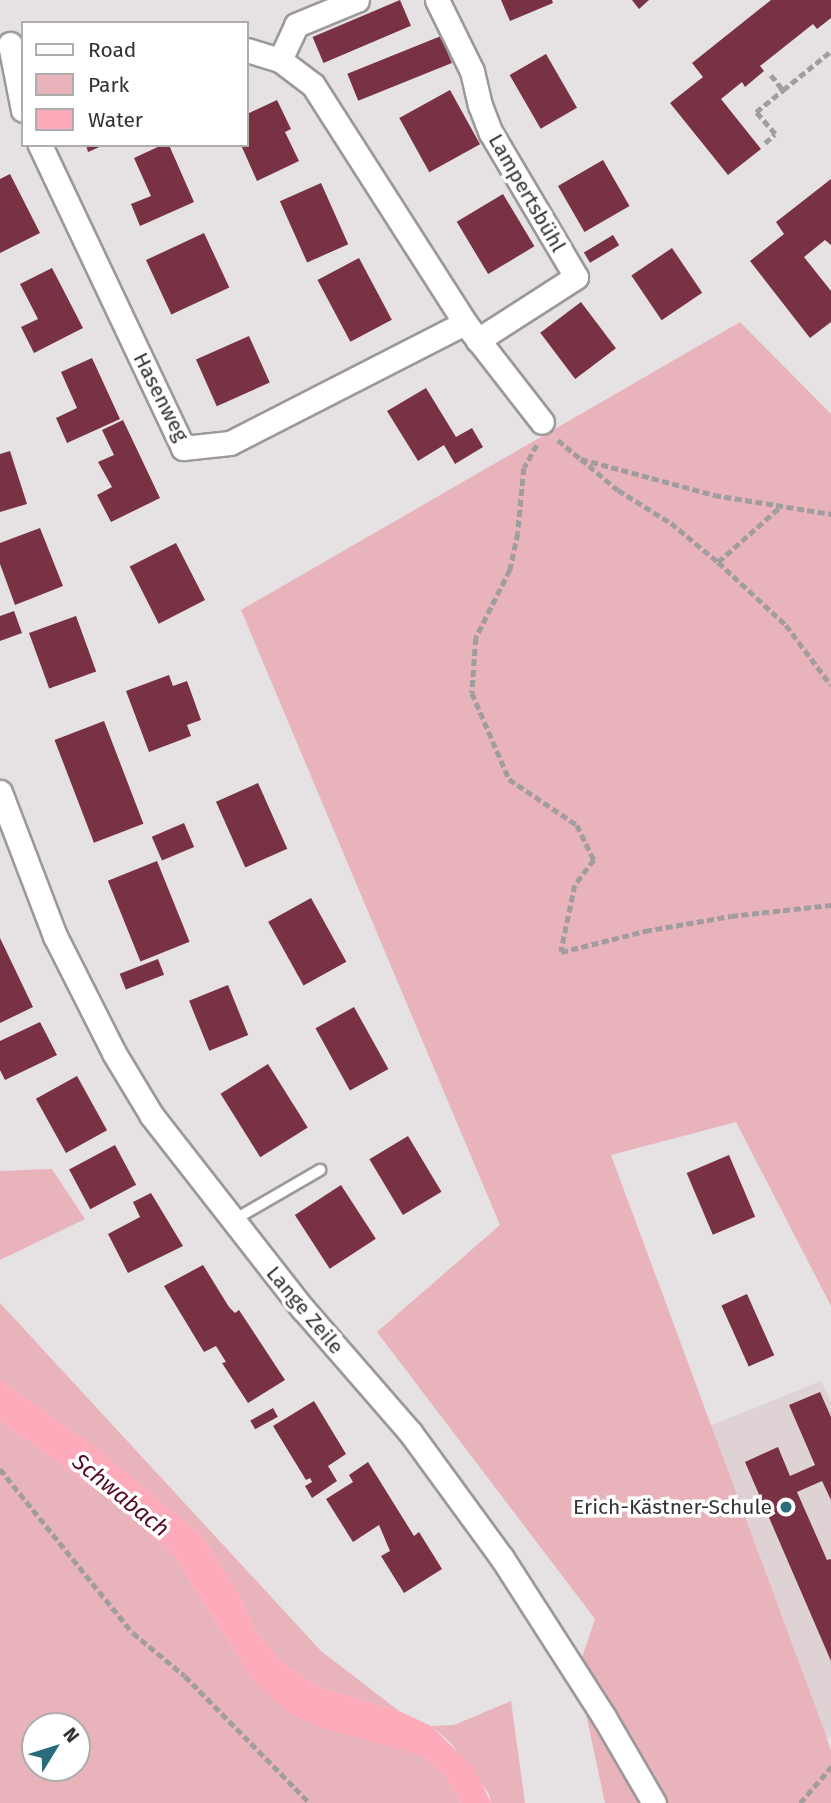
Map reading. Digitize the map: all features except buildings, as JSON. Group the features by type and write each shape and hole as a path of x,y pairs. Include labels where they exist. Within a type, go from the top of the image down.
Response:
{"street":[{"path":"280,60 296,25 357,0"},
{"name":"Lampertsbühl","path":"437,0 472,71 480,105 491,133 576,277 471,332"},
{"path":"11,44 21,99"},
{"path":"248,50 280,60 313,85 471,332 545,426"},
{"name":"Hasenweg","path":"41,147 183,448 230,443 471,332"},
{"name":"Lange Zeile","path":"0,792 55,936 114,1053 152,1116 232,1221 410,1432 502,1558 604,1717 654,1803"}],"lane":[{"path":"232,1221 320,1170"}],"path":[{"path":"765,143 775,134 757,112 831,51"},
{"path":"771,75 783,90"},
{"path":"831,685 786,625 718,562 671,523 618,490 545,426 524,468 518,533 510,570 477,638 472,693 509,779 577,825 594,860 575,885 561,952 645,931 732,916 831,905"},
{"path":"581,459 714,495 831,514"},
{"path":"718,562 781,506"},
{"path":"0,1469 133,1633 185,1676 310,1803"},
{"path":"800,1803 831,1767"}],"shaded area":[{"name":"Erich-Kästner-Schule","path":"821,1381 831,1401 831,1736 827,1738 710,1426"}],"green space":[{"path":"740,322 831,414 831,1306 736,1122 611,1155 827,1738 831,1751 831,1803 605,1803 577,1672 595,1619 377,1332 500,1225 241,610"},
{"path":"52,1169 85,1219 0,1260 0,1171"},
{"path":"0,1303 321,1651 399,1711 319,1687 284,1664 256,1632 236,1589 202,1536 97,1448 0,1380"},
{"path":"0,1421 120,1507 174,1556 252,1679 384,1743 422,1756 445,1776 461,1803 0,1803"},
{"path":"511,1701 525,1803 491,1803 489,1794 450,1742 431,1726 454,1725"}],"water":[{"name":"Schwabach","path":"0,1380 97,1448 202,1536 236,1589 256,1632 284,1664 319,1687 399,1711 431,1726 474,1768 491,1803 461,1803 445,1776 422,1756 316,1726 286,1711 252,1679 174,1556 120,1507 0,1421"}],"place":[{"name":"Erich-Kästner-Schule","path":"786,1507"}]}
